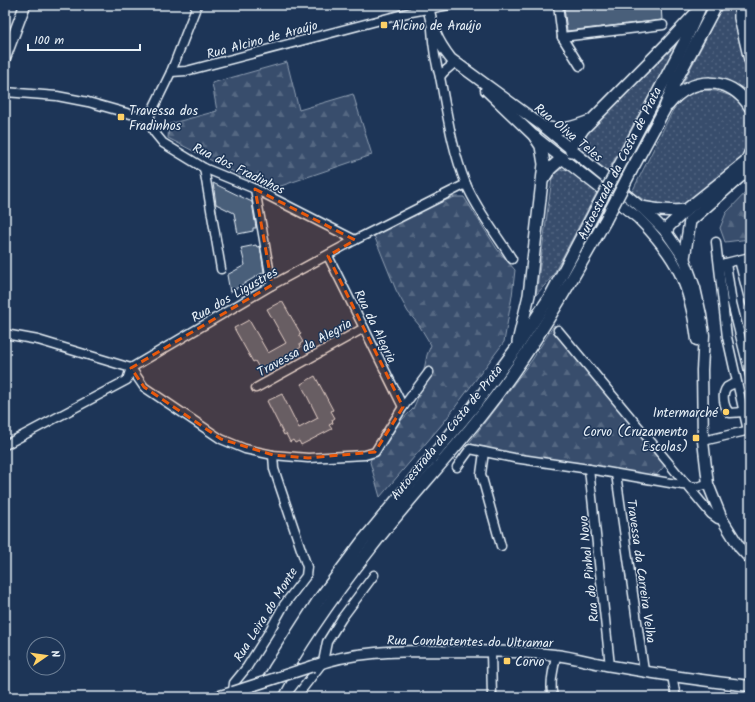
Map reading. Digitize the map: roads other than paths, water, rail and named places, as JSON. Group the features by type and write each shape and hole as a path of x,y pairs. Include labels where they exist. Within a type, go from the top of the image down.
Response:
{"highway":[{"name":"Autoestrada da Costa de Prata","path":"271,697 287,667 325,608 371,548 483,413 516,368 561,301 664,110 674,84 716,5"},
{"path":"740,5 740,18 750,60"},
{"name":"Autoestrada da Costa de Prata","path":"259,697 275,668 318,602 362,542 474,406 515,350 551,295 684,43 699,8"},
{"path":"542,180 550,169 569,155 573,144 583,129 699,8"},
{"path":"664,110 674,98 686,89 701,84 715,83 728,87 740,95 750,107"},
{"path":"544,127 554,129 570,129 592,120"},
{"path":"515,350 529,295 544,164 542,146 535,136"},
{"path":"666,232 669,226 686,210 746,162 750,154"},
{"path":"666,232 680,228 690,221 750,168"},
{"path":"641,207 674,212 686,210"},
{"path":"684,258 690,221"}],"main road":[{"path":"5,58 25,5"},
{"name":"Rua Oliva Teles","path":"428,7 432,24 440,45 452,60 544,127 569,155 581,173 638,218 664,247 680,272 688,290 694,317 702,370"},
{"name":"Rua Oliva Teles","path":"467,72 535,136 587,163 641,207 666,232 684,258 695,288 704,334 702,370 703,442 708,484 722,519 740,548 750,559"},
{"path":"650,230 666,232 664,247"},
{"name":"Rua Combatentes do Ultramar","path":"217,697 318,664 352,656 408,651 491,652 556,655 610,666 672,676 750,686"}],"street":[{"path":"5,92 57,96 88,102 148,119 171,72 197,5"},
{"name":"Rua Alcino de Araújo","path":"171,72 186,71 428,7 449,5"},
{"path":"558,5 562,37 580,66"},
{"name":"Rua Oliva Teles","path":"432,24 433,46 454,148 466,184 476,204 512,259"},
{"path":"562,37 663,25"},
{"path":"439,74 442,64 452,60"},
{"name":"Rua dos Fradinhos","path":"148,119 154,132 163,143 204,168 256,190 355,240"},
{"path":"204,168 221,269"},
{"name":"Rua dos Ligustres","path":"131,368 272,286 355,240 466,184"},
{"path":"256,190 272,286"},
{"path":"716,242 748,360 750,375"},
{"name":"Rua da Alegria","path":"328,256 403,407"},
{"path":"722,264 750,257"},
{"path":"739,260 750,303"},
{"path":"703,442 749,431 732,363 727,335 722,264"},
{"name":"Travessa da Alegria","path":"256,388 364,328"},
{"name":"Rua Oliva Teles","path":"558,330 711,514 718,519 722,519"},
{"path":"5,334 38,340 131,368 144,387 222,439 245,449 308,458 365,455 375,452 403,407 429,372"},
{"path":"732,363 748,360"},
{"path":"5,444 127,380 131,368"},
{"path":"737,384 729,386 725,390 724,400 727,410 730,413 744,412"},
{"path":"457,467 470,449 514,458 689,486 696,487 708,484"},
{"path":"484,452 481,474 501,546"},
{"name":"Rua Leira do Monte","path":"233,692 234,683 247,667 284,605 306,576 307,567 274,469 273,454"},
{"name":"Rua do Pinhal Novo","path":"589,469 610,666"},
{"name":"Travessa da Carreira Velha","path":"616,474 644,671"},
{"path":"296,697 318,664 327,642 342,618 374,575"},
{"path":"491,652 492,697"},
{"path":"553,697 551,690 556,655"},
{"path":"672,676 676,697"}],"place":[{"name":"Alcino de Araújo","path":"384,25"},
{"name":"Travessa dos Fradinhos","path":"121,117"},
{"name":"Intermarché","path":"726,412"},
{"name":"Corvo (Cruzamento Escolas)","path":"696,438"},
{"name":"Corvo","path":"507,661"}]}
